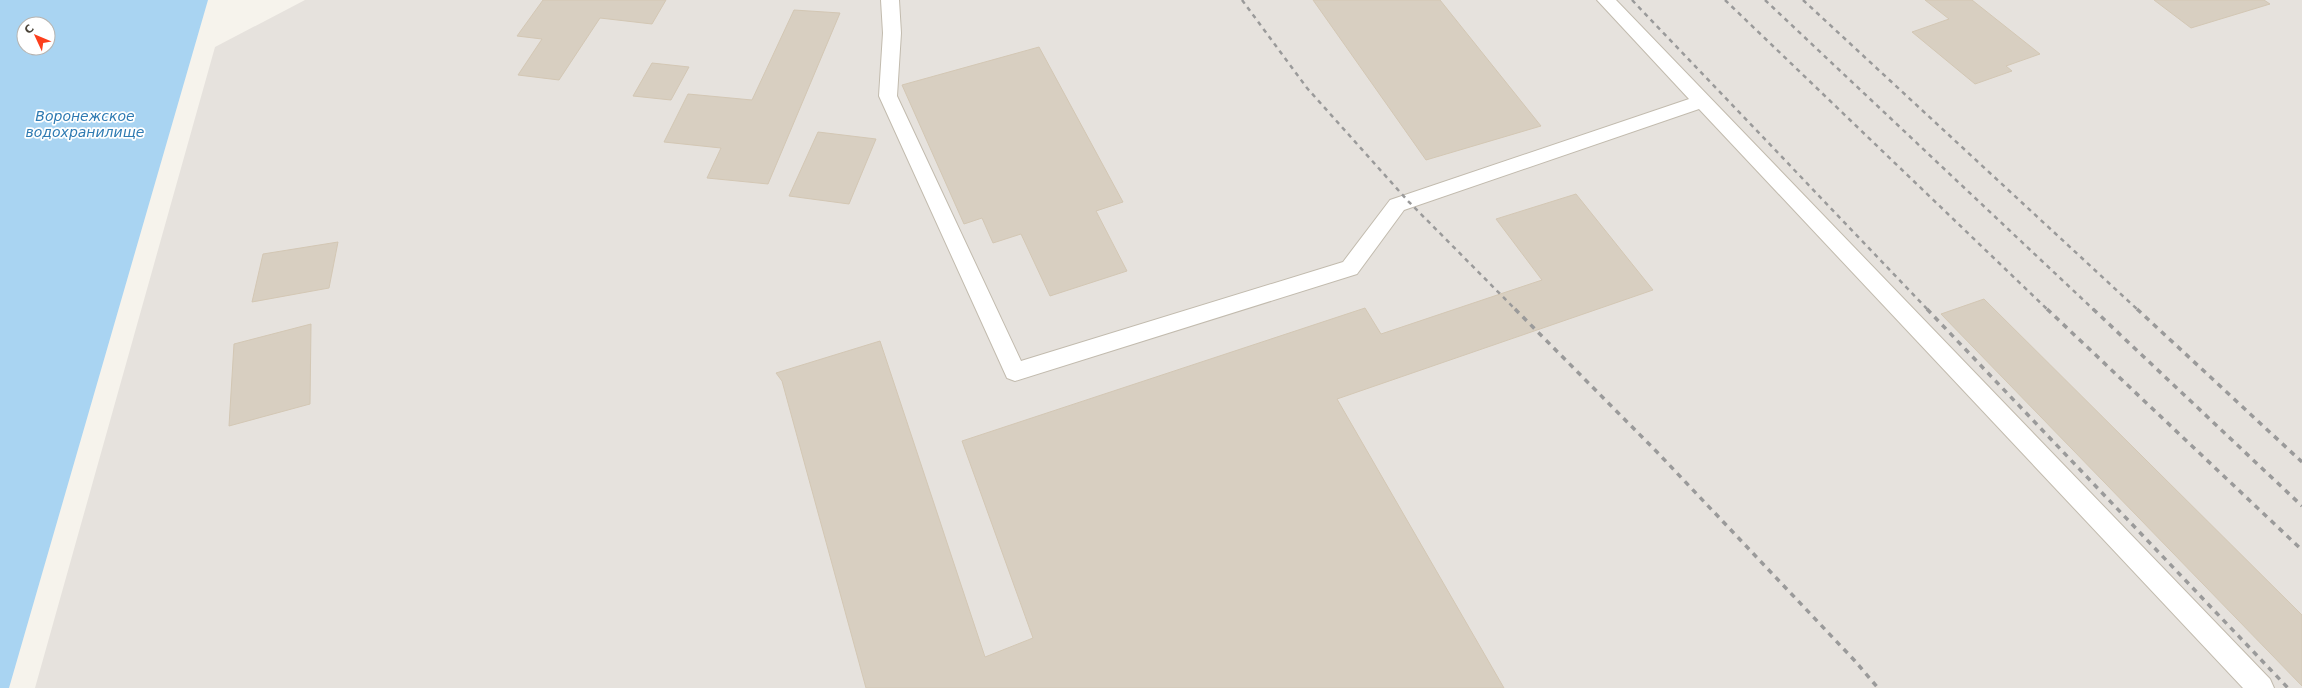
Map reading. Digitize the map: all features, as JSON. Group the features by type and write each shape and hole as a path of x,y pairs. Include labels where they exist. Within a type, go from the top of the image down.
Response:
{"lane":[{"path":"890,0 892,33 888,96 1000,336 1014,372 1350,268 1397,205 1702,101"},
{"path":"1606,0 2261,688"}],"shaded area":[{"path":"305,0 2302,0 2302,688 35,688 215,47"}],"water":[{"name":"Воронежское водохранилище","path":"0,0 208,0 9,688 0,688"}],"building":[{"path":"543,0 666,0 652,24 600,18 559,80 518,75 542,39 517,36"},
{"path":"1313,0 1440,0 1541,126 1426,160"},
{"path":"1925,0 1972,0 2040,54 2006,66 2012,71 1975,84 1912,32 1949,19"},
{"path":"2154,0 2264,0 2270,4 2191,28"},
{"path":"794,10 840,13 768,184 707,178 721,148 664,142 688,94 752,100"},
{"path":"1039,47 1123,202 1096,211 1127,271 1050,296 1021,234 993,243 982,218 964,224 902,85"},
{"path":"652,63 689,67 671,100 633,96"},
{"path":"818,132 876,139 849,204 789,196"},
{"path":"1576,194 1653,290 1337,399 1504,688 866,688 782,381 776,373 880,341 985,657 1033,638 962,441 1365,308 1381,334 1542,280 1496,219"},
{"path":"338,242 329,288 252,302 263,254"},
{"path":"1984,299 2302,615 2302,686 1941,314"},
{"path":"311,324 310,404 229,426 234,344"}],"railway":[{"path":"1242,0 1307,88 1408,201 1516,310"},
{"path":"1632,0 1928,310"},
{"path":"1725,0 2048,310"},
{"path":"1765,0 2094,310"},
{"path":"1803,0 2138,310"},
{"path":"1515,309 1657,452 1855,661 1878,688"},
{"path":"1927,309 2288,688"},
{"path":"2047,309 2302,550"},
{"path":"2093,309 2302,506"},
{"path":"2137,309 2302,462"}]}
